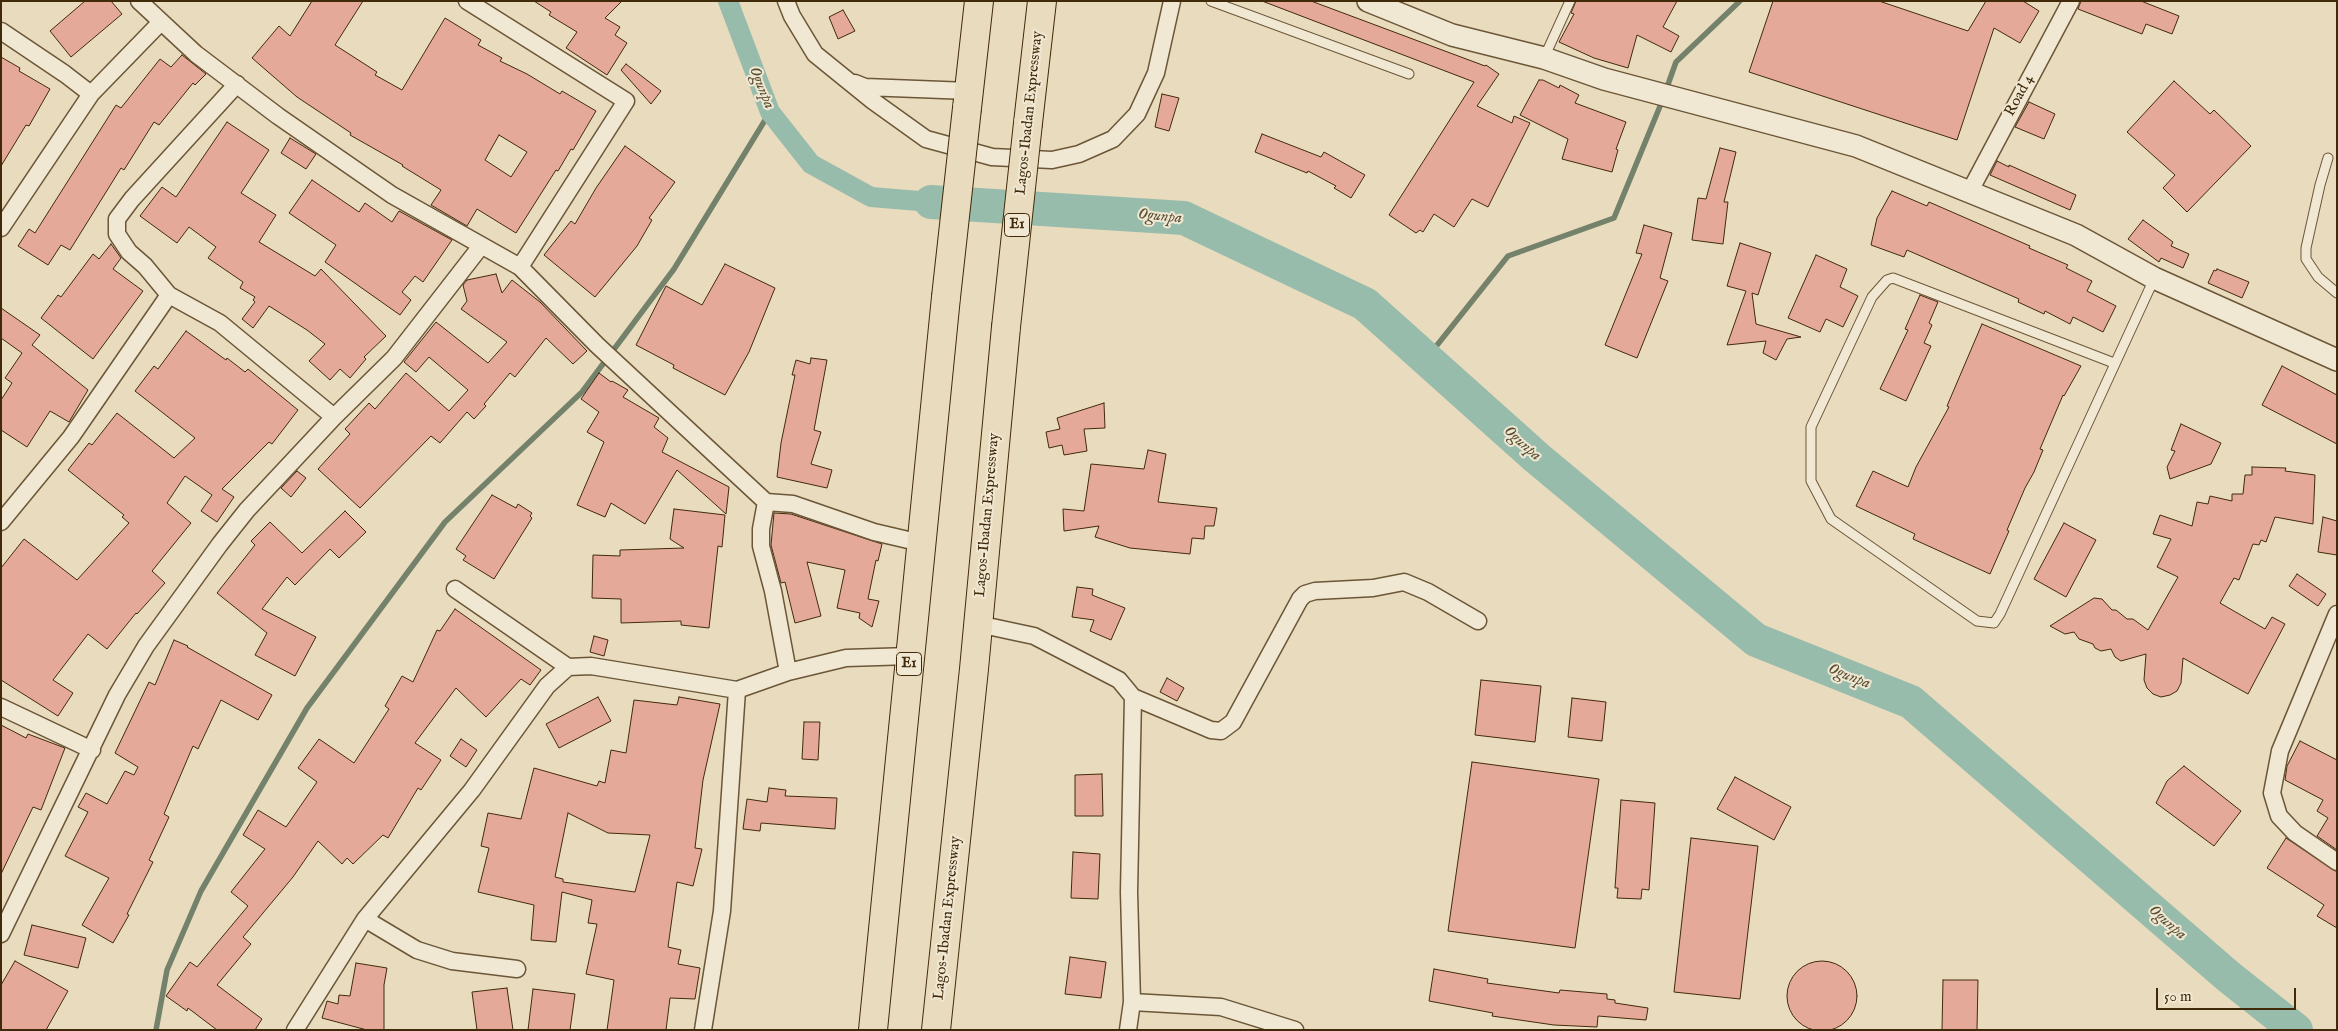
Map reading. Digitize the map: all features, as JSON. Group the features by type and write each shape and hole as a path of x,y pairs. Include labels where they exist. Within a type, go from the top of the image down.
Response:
{"highway":[{"name":"E1","path":"873,1030 946,297 979,1"},
{"name":"Lagos-Ibadan Expressway","path":"936,1030 978,624 1006,327 1042,1"}],"street":[{"path":"139,1 160,23 278,116 392,195 520,267 597,345 766,502 793,504 874,532 921,543"},
{"path":"467,1 626,101 520,267"},
{"path":"786,1 792,16 815,54 844,79 926,138 992,157 1052,160 1079,154 1113,139 1137,114 1156,73 1172,1"},
{"path":"1368,1 1452,35 1544,58 1604,79 1856,146 2076,235 2154,278 2337,360"},
{"name":"Road 4","path":"1970,191 2071,1"},
{"path":"1,228 91,94 160,23"},
{"path":"1,31 91,94"},
{"path":"844,79 865,87 968,100"},
{"path":"237,84 132,199 117,219 117,234 130,252 145,266 169,295 220,322 334,417"},
{"path":"1,934 6,912 92,750 117,695 146,646 247,510 334,417 394,358 481,246"},
{"path":"1,522 71,437 169,295"},
{"path":"766,502 761,529 762,554 774,591 788,672"},
{"path":"978,624 1034,636 1119,680 1133,697 1211,730 1221,731 1233,722 1300,599 1305,594 1315,591 1373,588 1404,582 1428,592 1478,621"},
{"path":"455,589 568,667 591,666 736,690 788,672 846,658 910,656"},
{"path":"2337,614 2280,751 2272,793 2278,816 2295,833 2337,862"},
{"path":"295,1030 365,919 472,790 547,686 568,667"},
{"path":"703,1030 722,911 736,690"},
{"path":"1128,1030 1132,1002 1129,892 1133,697"},
{"path":"1,707 92,750"},
{"path":"365,919 417,950 452,961 517,968"},
{"path":"1132,1002 1221,1007 1295,1030"}],"lane":[{"path":"1211,1 1409,74"},
{"path":"1544,58 1570,1"},
{"path":"2328,158 2306,248 2306,259 2318,277 2337,293"},
{"path":"2114,363 1893,278 1887,280 1872,297 1811,428 1810,481 1831,519 1977,621 1994,623 2000,614 2154,278"}],"building":[{"path":"85,1 111,1 122,14 71,57 50,31"},
{"path":"312,1 363,1 335,45 377,72 375,75 402,90 445,18 481,40 478,45 502,58 500,61 527,74 560,94 562,91 596,111 573,150 571,149 558,171 556,170 516,233 477,209 467,226 431,205 441,190 403,165 350,135 351,133 297,97 252,58 279,26 290,36","holes":["499,135 527,152 511,177 485,160"]},
{"path":"534,1 622,1 605,18 620,27 615,35 627,43 607,75 566,48 577,32 549,15 551,12"},
{"path":"1262,1 1311,1 1486,65 1499,74 1477,106 1512,123 1514,116 1530,123 1488,207 1472,199 1454,227 1434,214 1423,232 1420,230 1416,233 1389,215 1474,82"},
{"path":"1576,1 1677,1 1663,27 1679,36 1671,52 1637,35 1628,68 1594,58 1559,42 1574,14 1571,13"},
{"path":"1773,1 1879,1 1968,31 1986,1 2023,1 2039,11 2020,43 1994,28 1957,140 1749,72"},
{"path":"2081,1 2141,1 2179,16 2172,34 2146,24 2142,34 2078,9"},
{"path":"843,10 855,31 838,39 829,17"},
{"path":"182,55 206,74 195,85 193,83 159,125 154,122 124,170 121,168 70,250 61,245 48,265 18,246 29,229 35,233 116,105 121,108 160,59 171,67"},
{"path":"1,57 20,68 19,71 50,89 29,126 26,125 1,166"},
{"path":"626,64 661,91 651,104 621,70"},
{"path":"1539,80 1559,88 1560,85 1579,95 1575,103 1626,122 1616,149 1618,150 1612,172 1562,159 1568,139 1520,115"},
{"path":"2174,81 2210,114 2214,110 2251,146 2187,212 2163,188 2175,175 2127,132"},
{"path":"1162,94 1179,98 1169,131 1155,127"},
{"path":"2029,102 2055,114 2044,139 2015,127"},
{"path":"227,122 269,150 241,193 276,215 259,242 315,276 321,269 386,336 364,357 366,359 350,378 340,369 330,380 309,361 325,344 269,306 253,328 242,319 255,302 253,300 255,297 240,288 243,282 208,258 216,247 189,227 177,243 140,216 162,187 176,197"},
{"path":"1262,134 1321,157 1324,152 1365,175 1351,198 1334,188 1336,186 1308,171 1307,173 1255,152"},
{"path":"290,138 316,154 306,169 281,153"},
{"path":"625,146 675,182 649,218 652,220 637,246 595,297 544,255 571,221 575,224 596,188"},
{"path":"1720,148 1736,152 1724,202 1728,202 1723,244 1692,240 1698,198 1706,199"},
{"path":"1997,161 2076,195 2070,210 1990,175"},
{"path":"312,180 359,212 365,203 392,222 399,211 452,240 423,282 415,276 402,292 411,300 400,315 325,262 336,245 289,213"},
{"path":"1892,191 1927,206 1929,202 2030,246 2029,248 2068,265 2066,268 2092,281 2087,291 2116,306 2103,332 2073,317 2070,324 2045,311 2044,314 2018,302 2019,299 1907,250 1904,257 1871,245 1877,218"},
{"path":"2143,220 2173,242 2171,246 2189,254 2183,268 2161,258 2159,262 2128,239"},
{"path":"1644,225 1672,233 1660,278 1668,281 1637,358 1605,345 1642,254 1636,253"},
{"path":"1740,243 1771,253 1758,295 1752,293 1756,324 1801,337 1787,339 1776,360 1763,353 1766,341 1727,345 1746,291 1727,286"},
{"path":"111,244 121,258 113,269 143,291 93,359 41,318 58,295 61,297 93,254 99,259"},
{"path":"1816,255 1847,269 1840,287 1858,296 1843,327 1826,319 1820,332 1788,318"},
{"path":"725,264 775,288 749,352 725,395 673,368 674,365 636,345 666,286 702,305"},
{"path":"2217,269 2249,282 2242,298 2208,283 2214,270 2216,271"},
{"path":"496,274 502,293 512,280 540,302 587,351 573,364 546,338 515,377 510,373 474,419 467,412 440,443 431,436 360,508 318,469 350,434 345,429 369,403 375,409 406,373 449,411 468,390 429,357 416,372 404,362 436,322 488,363 507,342 461,309 467,301 463,285 467,280"},
{"path":"1920,295 1938,302 1929,323 1932,325 1924,343 1931,346 1906,401 1880,389 1908,330 1905,329"},
{"path":"1,308 40,335 32,345 88,390 69,422 50,411 27,447 1,430 1,400 12,383 5,378 22,353 1,338"},
{"path":"1982,324 2081,366 2063,395 2040,449 2043,450 2007,530 2009,531 1990,574 1913,539 1915,534 1856,506 1873,471 1908,487 1916,467 1949,407 1947,406"},
{"path":"186,331 245,372 248,369 298,410 272,444 269,442 222,489 234,497 217,522 201,511 212,495 185,476 167,503 191,523 152,571 165,583 136,613 107,649 88,634 53,680 73,693 58,716 1,680 1,568 24,539 77,580 129,523 122,517 124,515 68,470 89,443 92,445 117,413 174,458 195,438 135,391 154,366 158,369"},
{"path":"811,358 827,360 814,430 821,432 811,464 832,470 827,488 777,477 781,443 795,375 792,375 796,360 810,364"},
{"path":"2282,366 2337,395 2337,444 2262,405"},
{"path":"599,373 611,382 628,390 623,397 659,418 654,427 668,438 662,452 729,487 726,514 677,470 645,524 611,503 605,517 577,505 604,442 587,432 599,412 581,399"},
{"path":"1104,403 1105,428 1084,429 1087,451 1064,455 1062,445 1049,448 1046,432 1060,429 1057,418"},
{"path":"2181,424 2221,443 2211,464 2170,479 2167,467 2175,451 2171,450"},
{"path":"1148,450 1166,454 1158,502 1217,508 1214,526 1205,526 1204,539 1192,538 1190,554 1130,548 1095,537 1099,526 1064,531 1063,509 1084,511 1091,464 1144,469"},
{"path":"2252,467 2286,468 2285,471 2315,475 2313,524 2275,517 2266,542 2261,540 2259,545 2253,544 2239,580 2234,578 2220,603 2265,629 2272,617 2285,624 2248,694 2183,658 2181,683 2177,691 2161,697 2153,694 2147,688 2144,680 2146,654 2121,661 2115,657 2111,649 2101,651 2095,648 2093,644 2079,639 2074,632 2065,634 2050,626 2094,598 2102,599 2112,610 2116,610 2127,619 2133,619 2148,630 2178,577 2157,567 2171,539 2153,534 2160,515 2192,526 2197,502 2208,504 2210,496 2232,501 2232,494 2243,494 2245,475 2252,475"},
{"path":"297,471 306,478 291,497 281,488"},
{"path":"492,495 516,508 518,504 532,513 530,516 532,518 494,579 463,560 466,556 456,549"},
{"path":"674,509 725,515 722,547 718,546 709,628 681,625 681,621 621,623 621,599 592,598 593,555 620,556 620,550 684,548 670,539"},
{"path":"345,511 366,532 339,558 330,549 295,585 287,577 262,609 316,637 295,676 255,655 267,633 217,593 255,545 251,541 270,522 302,553"},
{"path":"774,513 791,514 882,544 878,561 876,560 868,599 879,601 872,627 859,618 860,613 837,608 845,570 807,562 821,616 795,623 785,582 781,583 771,545"},
{"path":"2323,517 2337,521 2337,555 2318,552"},
{"path":"2064,523 2096,540 2066,597 2034,579"},
{"path":"2297,574 2326,594 2318,606 2289,586"},
{"path":"1077,587 1093,589 1092,595 1125,608 1111,640 1090,631 1094,620 1072,617"},
{"path":"455,609 541,670 530,685 521,679 486,717 456,688 415,743 441,760 421,790 418,788 388,838 383,835 353,864 347,858 342,864 318,841 293,877 243,937 251,944 217,985 262,1019 255,1030 217,1030 188,1008 187,1011 166,996 190,962 197,967 248,906 231,892 265,849 243,835 258,810 286,827 317,782 298,768 319,739 354,763 389,709 385,706 402,676 413,682 437,630 440,631"},
{"path":"594,636 608,640 604,656 590,652"},
{"path":"174,640 188,646 272,695 258,720 221,700 198,749 193,746 164,814 169,817 149,860 153,862 127,914 129,915 113,943 82,925 109,878 65,856 88,812 78,807 86,793 107,804 125,771 134,775 138,767 115,753 149,682 155,685"},
{"path":"1167,678 1184,688 1177,701 1160,692"},
{"path":"1481,680 1541,686 1535,742 1475,735"},
{"path":"598,697 611,721 559,748 546,724"},
{"path":"679,697 720,704 703,780 695,848 702,849 693,886 677,882 668,947 681,950 678,964 700,968 695,999 670,998 666,1030 607,1030 614,980 586,974 597,924 588,923 592,900 562,892 556,942 531,940 534,905 478,892 489,848 481,846 488,813 521,819 534,768 597,786 599,781 605,783 611,750 626,753 634,700 677,705","holes":["568,813 608,833 650,835 635,892 563,882 563,879 555,877"]},
{"path":"1572,698 1606,702 1602,741 1568,737"},
{"path":"804,722 820,722 818,760 802,759"},
{"path":"1,725 26,738 28,734 65,748 41,810 33,807 1,874"},
{"path":"461,739 477,750 466,767 450,756"},
{"path":"2300,741 2337,760 2337,850 2317,836 2328,818 2317,811 2323,800 2285,780 2287,766"},
{"path":"1472,762 1599,779 1575,948 1448,931"},
{"path":"2184,766 2241,811 2214,846 2156,803 2167,781"},
{"path":"1102,774 1103,816 1075,816 1075,775"},
{"path":"1735,777 1791,807 1774,840 1717,809"},
{"path":"769,788 786,790 785,796 837,798 835,829 761,823 760,831 743,829 747,799 767,802"},
{"path":"1621,800 1655,803 1649,890 1642,889 1641,899 1617,898 1618,888 1615,888"},
{"path":"1691,838 1758,846 1740,999 1674,992"},
{"path":"2286,838 2337,872 2337,928 2317,916 2324,905 2267,868"},
{"path":"1073,852 1100,854 1098,899 1071,898"},
{"path":"32,925 86,938 78,968 24,955"},
{"path":"1070,957 1106,962 1101,998 1065,994"},
{"path":"15,961 68,991 46,1030 1,1030 1,985"},
{"path":"1829,961 1842,967 1851,976 1855,982 1857,996 1855,1010 1847,1021 1836,1029 1815,1031 1808,1029 1797,1021 1789,1010 1787,989 1789,982 1797,971 1808,963"},
{"path":"356,963 387,968 384,985 384,1030 367,1030 322,1018 327,1001 338,1004 339,995 350,996"},
{"path":"1434,969 1488,979 1487,983 1559,993 1560,990 1607,994 1607,999 1615,1000 1615,1003 1648,1008 1646,1020 1598,1016 1597,1027 1554,1025 1492,1016 1493,1013 1429,1001"},
{"path":"1943,980 1978,980 1977,1030 1942,1030"},
{"path":"507,988 513,1030 477,1030 472,992"},
{"path":"533,989 575,994 570,1030 528,1030"}],"waterway":[{"name":"Ogunpa","path":"728,1 770,112 811,164 871,197 931,202"},
{"path":"1666,90 1676,62 1740,1"},
{"path":"1426,359 1508,256 1614,218 1663,99"},
{"path":"156,1030 167,970 201,891 307,708 445,522 582,392 674,269 770,112"},
{"name":"Ogunpa","path":"931,202 1184,218 1365,304 1537,458 1756,640 1911,702 2229,977 2296,1030"}]}
